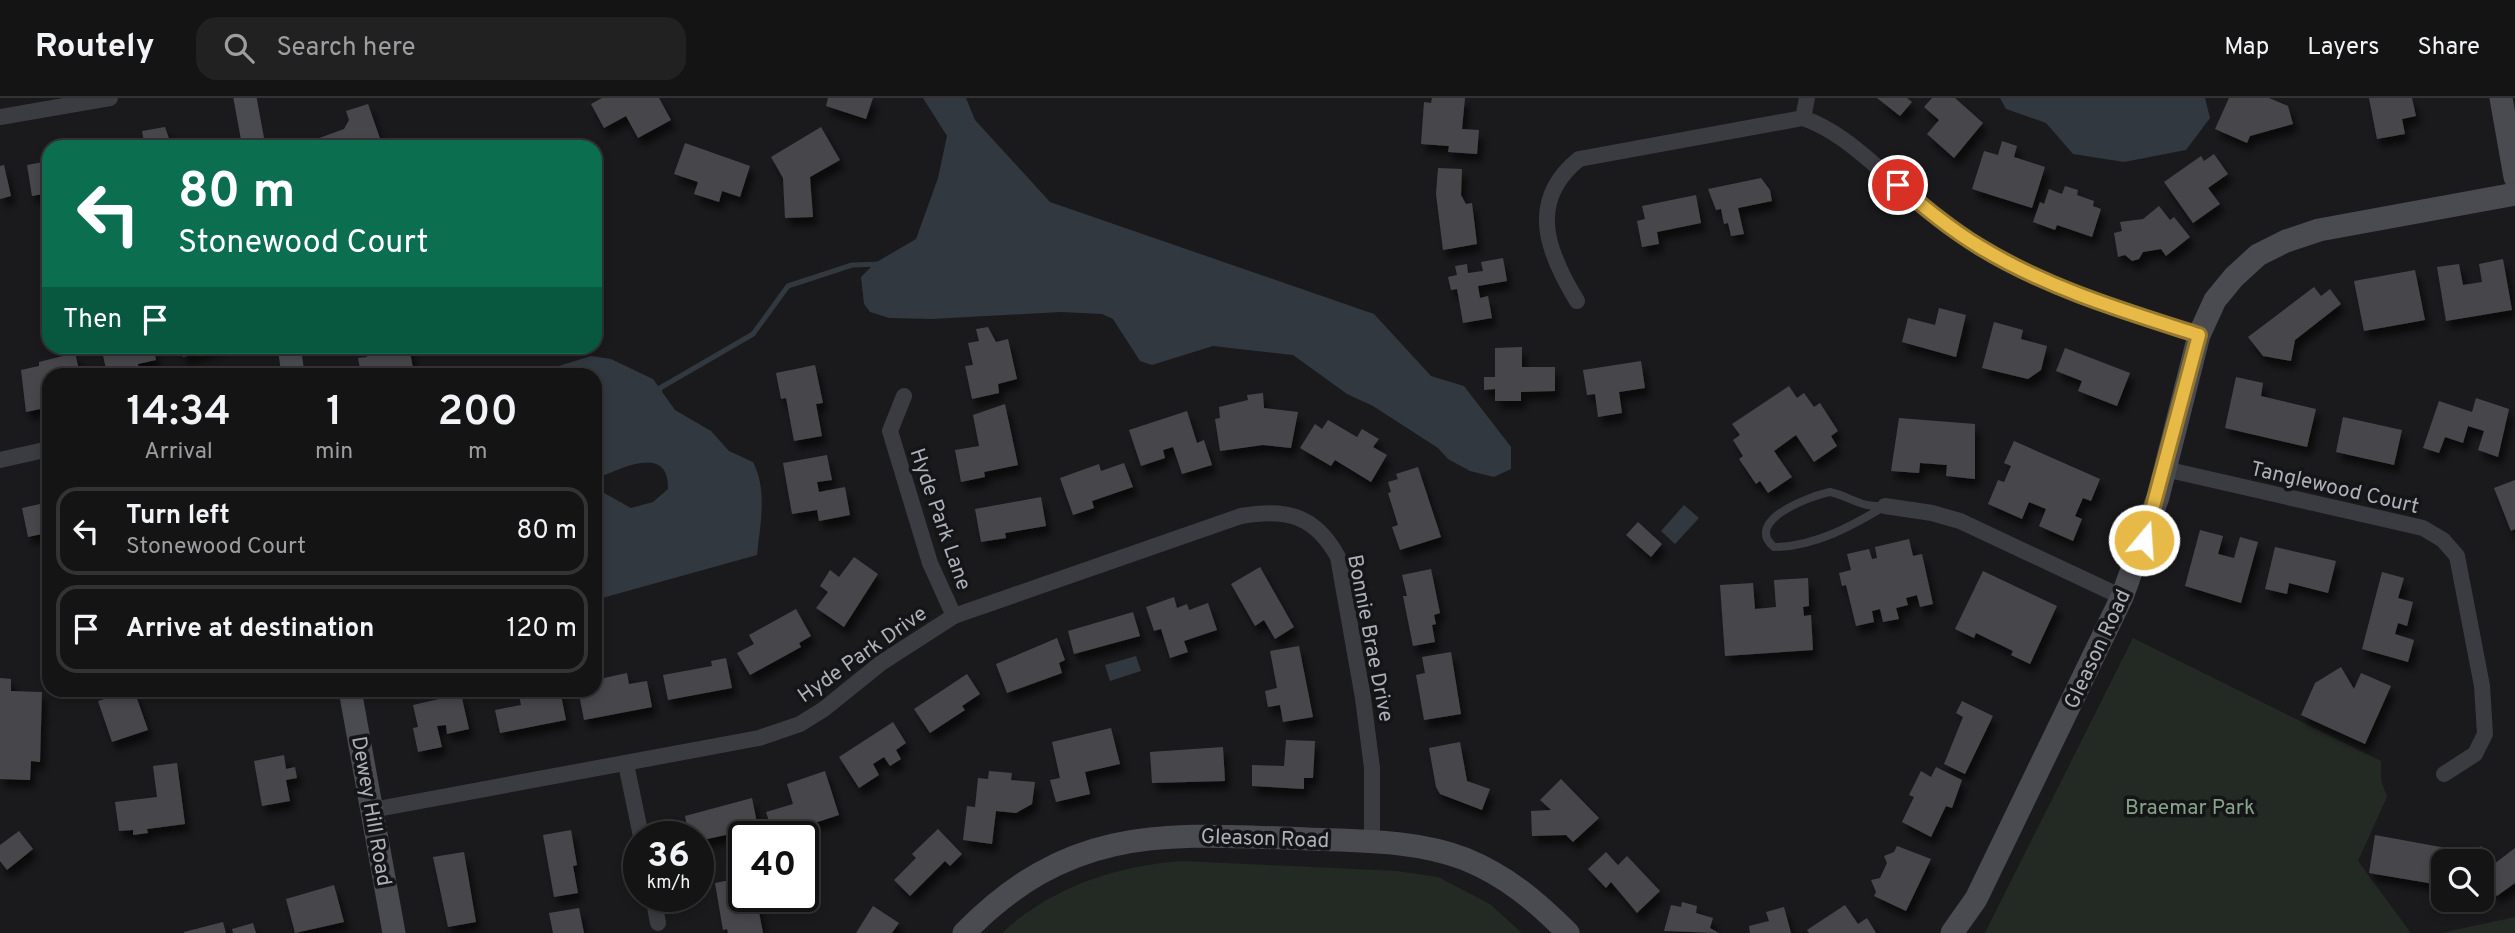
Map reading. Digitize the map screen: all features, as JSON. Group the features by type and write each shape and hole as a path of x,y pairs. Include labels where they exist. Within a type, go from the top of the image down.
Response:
{"street":[{"path":"0,117 110,98"},
{"path":"245,98 253,140"},
{"path":"1803,118 1807,98"},
{"path":"2501,98 2515,177"},
{"path":"1577,301 1555,265 1546,206 1555,184 1572,165 1597,154 1803,118 1825,126 1935,215 2003,260 2116,310 2199,335"},
{"name":"Gleason Road","path":"1952,933 1976,899 2122,597 2144,540 2165,469 2199,335 2215,300 2234,276 2258,256 2286,241 2319,230 2515,194"},
{"name":"Hyde Park Lane","path":"904,396 890,431 926,552 954,616"},
{"path":"0,460 42,451"},
{"name":"Tanglewood Court","path":"2165,469 2423,528 2443,540 2457,556 2482,686 2486,734 2475,754 2444,774"},
{"path":"1885,506 1932,513 1960,522 2122,597"},
{"name":"Bonnie Brae Drive","path":"1241,516 1283,513 1308,521 1327,536 1338,557 1363,698 1372,768 1372,842"},
{"name":"Hyde Park Drive","path":"372,810 759,738 800,724 824,709 892,655 954,616 1241,516"},
{"name":"Dewey Hill Road","path":"351,697 394,933"},
{"path":"626,764 638,821"},
{"name":"Gleason Road","path":"964,933 990,907 1027,880 1068,859 1113,843 1158,836 1204,835 1372,842 1433,849 1499,874 1530,895 1568,933"},
{"path":"656,912 658,923"}],"lane":[{"path":"1830,492 1842,495 1854,503 1885,506 1860,521 1810,542 1774,547 1765,533 1768,524 1791,506 1818,494 1830,492"}],"green space":[{"name":"Braemar Park","path":"2133,638 2381,761 2381,780 2387,797 2358,861 2411,933 1985,933"},
{"path":"1182,861 1397,871 1438,877 1490,904 1522,933 1002,933 1021,917 1063,891 1109,874"},
{"path":"2515,917 2515,933 2441,933"}],"shaded area":[{"path":"923,98 966,98 975,120 1050,202 1374,314 1431,376 1464,386 1511,447 1511,469 1494,477 1470,471 1448,459 1438,448 1373,406 1347,394 1293,355 1213,346 1152,365 1140,361 1113,319 1102,314 1061,312 932,319 889,318 870,312 864,304 861,277 875,263 916,239 938,178 947,136"},
{"path":"2000,98 2205,98 2210,118 2186,150 2124,162 2073,154 2046,123 2006,109"},
{"path":"591,356 611,359 653,379 675,410 711,431 729,451 753,462 762,496 757,555 602,598 602,492 631,508 653,502 668,489 666,475 660,466 641,463 602,476 602,368 552,368"},
{"path":"1684,505 1699,518 1675,544 1661,531"},
{"path":"1136,656 1141,671 1110,681 1105,665"}],"building":[{"path":"602,98 659,98 671,120 638,138 626,116 604,128 591,104"},
{"path":"828,98 873,98 866,119 826,106"},
{"path":"1432,98 1465,98 1462,129 1479,130 1477,154 1448,152 1449,146 1421,144 1424,102 1431,103"},
{"path":"1877,98 1907,98 1912,102 1900,116"},
{"path":"1932,98 1955,98 1983,123 1954,158 1927,134 1939,120 1924,107"},
{"path":"2229,98 2269,98 2288,106 2293,124 2250,136 2247,143 2215,129"},
{"path":"2369,98 2412,98 2416,116 2402,119 2405,134 2377,139"},
{"path":"368,104 381,140 314,140 344,129 349,120 346,111"},
{"path":"165,127 170,140 144,140 142,131"},
{"path":"821,127 840,160 810,177 813,217 785,218 783,178 771,157"},
{"path":"2002,141 2017,146 2014,157 2045,167 2032,208 1972,189 1984,151 1998,155"},
{"path":"685,143 750,166 740,197 722,191 719,202 694,194 698,182 674,174"},
{"path":"2214,154 2228,174 2208,188 2220,204 2193,223 2164,182 2201,156 2204,161"},
{"path":"42,162 42,194 32,196 27,165"},
{"path":"4,165 11,196 0,199 0,166"},
{"path":"1438,168 1462,169 1461,195 1466,204 1472,203 1477,244 1443,250 1436,194"},
{"path":"1761,178 1770,190 1772,201 1738,208 1744,234 1731,236 1728,223 1724,224 1721,209 1716,210 1708,189"},
{"path":"2065,186 2078,190 2077,195 2094,201 2093,206 2101,209 2092,237 2057,225 2055,230 2033,222 2040,202 2044,204 2049,189 2062,194"},
{"path":"1696,195 1701,223 1657,232 1659,244 1642,247 1637,221 1645,219 1642,206"},
{"path":"2159,206 2170,220 2174,217 2190,237 2166,256 2161,249 2143,252 2139,259 2132,261 2125,255 2118,257 2114,233 2122,231 2120,222 2143,219"},
{"path":"1503,258 1507,281 1478,286 1480,298 1488,296 1492,318 1463,323 1457,289 1451,290 1448,277 1457,275 1455,266 1467,264 1468,273 1483,271 1481,262"},
{"path":"2503,259 2512,310 2446,321 2437,267 2459,264 2463,285 2482,282 2479,264"},
{"path":"2415,270 2425,320 2364,331 2354,281"},
{"path":"2314,287 2321,296 2330,289 2341,304 2295,340 2291,361 2263,356 2248,337"},
{"path":"1939,308 1966,315 1956,357 1902,342 1908,318 1935,325"},
{"path":"1994,322 2023,330 2021,339 2047,346 2041,370 2028,379 1982,368"},
{"path":"988,327 996,342 1008,339 1017,379 998,384 999,393 972,399 965,366 973,365 968,343 979,341 976,329"},
{"path":"1522,347 1522,367 1555,367 1555,391 1521,392 1521,401 1495,401 1495,389 1484,390 1484,377 1495,377 1495,348"},
{"path":"2065,348 2130,373 2117,406 2078,391 2082,381 2056,371"},
{"path":"75,354 79,368 42,368 42,409 26,412 21,370 39,366 39,362"},
{"path":"103,354 155,354 156,360 138,364 138,368 106,368"},
{"path":"366,354 410,354 413,368 360,368 358,358 367,357"},
{"path":"1641,361 1645,388 1619,392 1622,413 1598,417 1595,394 1587,395 1583,370"},
{"path":"815,365 823,403 816,404 822,436 794,441 786,398 781,399 776,373"},
{"path":"2236,377 2263,383 2261,396 2316,409 2307,447 2225,428"},
{"path":"1789,386 1797,398 1804,393 1814,407 1820,403 1838,431 1831,436 1837,446 1814,462 1796,435 1774,451 1792,477 1768,493 1760,481 1756,484 1739,459 1743,456 1733,440 1740,435 1732,424"},
{"path":"1263,393 1264,408 1298,412 1291,448 1263,445 1220,451 1215,419 1220,418 1219,407 1248,400 1247,395"},
{"path":"2476,398 2509,409 2498,457 2478,450 2484,431 2468,426 2463,443 2445,437 2439,453 2423,448 2439,401 2472,412"},
{"path":"1005,404 1018,465 984,472 985,477 961,482 955,450 979,446 973,415"},
{"path":"1187,411 1197,443 1204,440 1212,465 1182,474 1173,447 1163,450 1165,458 1141,466 1129,430"},
{"path":"2343,417 2402,430 2394,465 2336,452"},
{"path":"1899,418 1975,424 1975,479 1946,476 1947,465 1920,463 1919,473 1891,471"},
{"path":"1328,420 1357,437 1362,429 1379,439 1373,447 1387,455 1371,482 1335,460 1331,466 1300,448 1315,424 1322,429"},
{"path":"2014,441 2100,479 2091,501 2083,498 2075,516 2082,519 2073,541 2039,526 2046,509 2029,502 2022,519 1988,504 1998,480 2004,482 2011,466 2004,463"},
{"path":"827,455 832,480 817,482 819,492 845,487 850,515 819,521 817,510 792,514 783,463"},
{"path":"1124,463 1133,487 1092,501 1094,508 1073,515 1060,478 1099,464 1101,471"},
{"path":"1418,467 1441,537 1400,550 1392,527 1398,525 1388,493 1391,492 1388,482 1398,479 1396,474"},
{"path":"2515,480 2515,529 2511,531 2494,488"},
{"path":"1041,497 1046,526 1005,533 1006,538 981,542 975,509"},
{"path":"42,504 42,534 28,537 22,508"},
{"path":"1638,522 1662,544 1651,557 1626,535"},
{"path":"2200,530 2223,536 2218,554 2234,558 2240,537 2258,542 2241,603 2185,586"},
{"path":"1909,539 1913,556 1922,554 1933,604 1920,607 1917,595 1906,598 1908,605 1896,608 1899,619 1883,622 1880,609 1872,611 1874,622 1856,626 1846,585 1842,586 1839,573 1851,570 1847,554 1869,549 1872,559 1877,558 1875,547"},
{"path":"2275,547 2336,561 2328,593 2289,583 2287,594 2265,589"},
{"path":"854,557 878,574 844,627 816,608 828,592 820,586 830,570 839,577"},
{"path":"1260,567 1294,627 1275,639 1264,620 1255,626 1231,584"},
{"path":"1431,569 1440,613 1434,615 1436,624 1432,625 1435,642 1413,646 1403,596 1407,596 1402,575"},
{"path":"1983,571 2057,606 2030,664 2011,655 2013,651 1976,633 1974,638 1955,629"},
{"path":"2382,572 2404,578 2398,598 2413,602 2407,626 2398,623 2395,634 2414,640 2408,662 2362,649"},
{"path":"1808,578 1809,606 1803,607 1804,616 1811,615 1813,650 1725,656 1720,585 1753,583 1755,609 1776,607 1774,580"},
{"path":"1174,597 1177,608 1187,604 1189,610 1208,603 1217,630 1184,641 1188,652 1170,658 1161,629 1154,631 1146,607"},
{"path":"796,609 811,636 799,643 801,647 750,675 737,653 754,644 749,635"},
{"path":"1133,612 1140,636 1074,654 1068,631"},
{"path":"1057,638 1065,660 1059,663 1062,673 1007,693 996,664"},
{"path":"1299,646 1313,717 1283,722 1280,705 1268,707 1265,691 1277,688 1270,651"},
{"path":"1451,652 1461,714 1424,720 1416,675 1425,673 1422,657"},
{"path":"726,658 732,688 668,700 663,675 712,666 711,661"},
{"path":"2341,667 2354,689 2361,673 2391,686 2365,744 2301,715 2315,683"},
{"path":"627,673 629,684 647,681 652,707 584,720 580,697 602,697 602,678"},
{"path":"967,674 980,694 962,706 965,710 930,733 914,709"},
{"path":"0,678 11,679 11,691 42,692 40,762 31,761 30,780 0,779"},
{"path":"111,697 136,697 148,730 112,742 98,701"},
{"path":"448,697 462,697 469,729 447,734 446,725 437,726 442,747 418,752 413,728 418,727 413,705"},
{"path":"519,697 561,697 566,720 500,733 495,710 521,705"},
{"path":"1962,701 1993,716 1965,774 1944,764 1963,717 1956,713"},
{"path":"893,722 906,743 896,750 901,759 890,766 884,757 873,764 879,775 859,788 839,757"},
{"path":"1111,728 1120,764 1085,772 1090,794 1056,802 1050,780 1060,778 1052,742"},
{"path":"1286,740 1315,741 1313,778 1304,778 1304,789 1252,786 1252,765 1284,766"},
{"path":"1460,742 1467,781 1490,789 1482,810 1440,794 1436,787 1429,748"},
{"path":"1223,747 1225,781 1152,783 1150,752"},
{"path":"284,755 286,769 295,767 297,778 286,780 290,801 262,806 254,761"},
{"path":"177,763 185,824 147,829 148,833 133,835 133,830 119,831 115,802 157,797 153,766"},
{"path":"1936,767 1962,780 1952,808 1946,806 1931,837 1902,822 1914,797 1909,795 1921,771 1931,777"},
{"path":"825,771 839,815 819,821 769,821 766,812 793,804 787,784"},
{"path":"989,771 1012,773 1011,780 1035,782 1032,804 1016,813 996,811 992,844 963,840 967,806 975,807 978,778 988,779"},
{"path":"1561,779 1599,818 1573,842 1566,835 1532,836 1531,811 1551,810 1540,800"},
{"path":"752,798 757,821 728,821 728,834 714,838 714,821 686,821 685,816"},
{"path":"938,829 962,854 950,866 945,861 910,896 894,880 916,858 912,854"},
{"path":"571,830 578,893 554,897 543,835"},
{"path":"19,831 33,849 7,870 0,861 0,845"},
{"path":"2375,835 2446,848 2431,849 2431,883 2369,873"},
{"path":"1897,846 1931,859 1906,911 1874,896 1876,892 1871,880 1880,878 1887,863 1884,856 1894,852"},
{"path":"2515,848 2515,883 2497,896 2494,892 2494,864"},
{"path":"464,852 476,922 448,927 433,857"},
{"path":"1606,852 1618,865 1627,856 1660,891 1637,913 1611,882 1606,888 1588,869"},
{"path":"728,880 728,912 759,912 763,933 728,933 727,929 723,930 715,883"},
{"path":"334,885 344,922 295,933 286,899"},
{"path":"1682,902 1697,906 1696,913 1713,918 1710,928 1719,933 1664,931 1671,905 1681,907"},
{"path":"1845,905 1858,924 1867,918 1876,933 1809,933 1807,930"},
{"path":"873,906 899,923 892,933 856,933"},
{"path":"1784,907 1791,933 1750,933 1749,926 1769,921 1766,912"},
{"path":"579,908 584,933 553,933 549,913"},
{"path":"223,922 226,933 184,933 184,932"},
{"path":"253,923 256,933 233,933 232,929"}],"waterway":[{"path":"659,393 660,388 753,334 788,286 852,265 880,264"}],"route":[{"path":"1898,185 1979,247 2027,273 2116,310 2199,335 2158,497 2144,540"}]}
